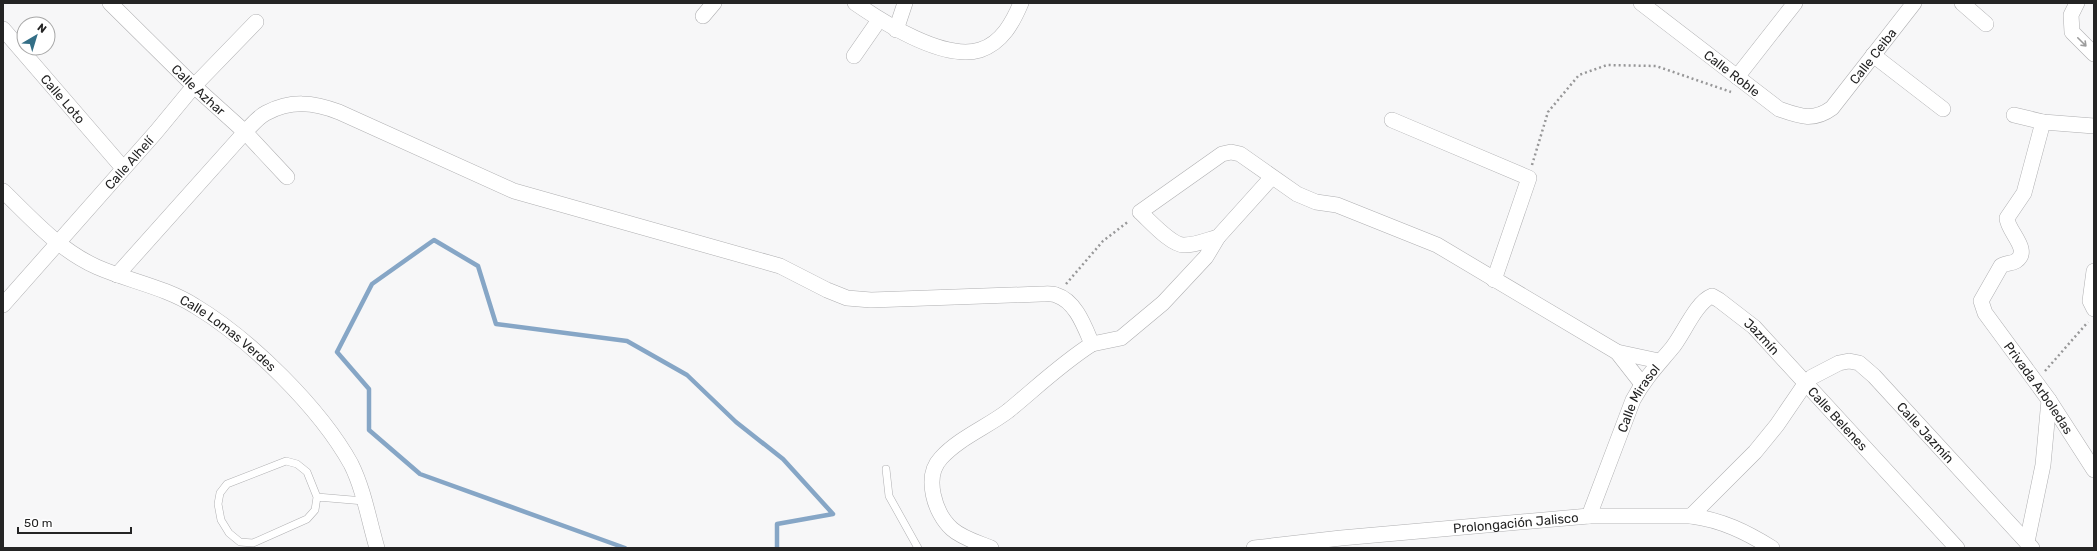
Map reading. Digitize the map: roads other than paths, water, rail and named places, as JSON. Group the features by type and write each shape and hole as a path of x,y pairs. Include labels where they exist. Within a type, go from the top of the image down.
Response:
{"street":[{"name":"Calle Azhar","path":"110,3 194,86 245,132 287,177"},
{"path":"702,16 714,3"},
{"path":"855,3 896,30 937,47 960,52 980,50 998,40 1009,27 1021,3"},
{"path":"896,30 905,3"},
{"name":"Calle Roble","path":"1641,3 1779,108 1794,114 1810,117 1822,115 1832,108"},
{"name":"Calle Ceiba","path":"1832,108 1914,3"},
{"path":"1962,3 1986,24"},
{"path":"2077,3 2071,15 2072,32 2094,54"},
{"path":"1738,77 1793,4"},
{"path":"854,56 879,20"},
{"name":"Calle Alhelí","path":"3,305 194,86 256,22"},
{"name":"Calle Loto","path":"3,29 123,168"},
{"path":"1874,55 1943,109"},
{"path":"117,275 245,132 265,113 286,106 304,103 322,106 514,190 780,266 826,290 847,298 870,300 1041,294 1057,295 1068,302 1079,315 1092,344"},
{"path":"2014,115 2043,122 2094,126"},
{"path":"1392,120 1529,178 1494,280"},
{"name":"Privada Arboledas","path":"2043,122 2024,193 2007,218 2009,229 2021,246 2020,255 2015,262 2000,266 1983,297 1982,306 2049,400 2094,470"},
{"path":"1218,237 1195,244 1183,245 1170,240 1140,212 1222,154 1231,152 1240,154 1298,194 1316,202 1337,205 1437,245 1617,352 1659,361"},
{"path":"991,548 953,530 940,516 934,496 932,477 940,459 950,450 1007,412 1076,354 1092,344 1121,338 1163,303 1206,257 1218,237 1272,177"},
{"name":"Calle Lomas Verdes","path":"3,191 57,243 95,266 162,290 194,306 234,333 266,361 330,431 351,466 364,502 376,548"},
{"path":"2091,310 2094,271"},
{"name":"Calle Mirasol","path":"1589,516 1633,400 1642,384 1659,361 1673,347 1703,302 1712,296"},
{"name":"Jazmín","path":"1712,296 1754,327 1804,384"},
{"path":"1617,352 1642,384"},
{"name":"Calle Jazmín","path":"1804,384 1823,370 1839,363 1849,361 1859,363 1874,376 2029,545"},
{"name":"Calle Belenes","path":"1691,516 1755,452 1777,425 1804,384 1956,548"},
{"path":"2029,545 2043,465 2049,400"},
{"name":"Prolongación Jalisco","path":"1254,548 1341,538 1589,516 1691,516 1725,523 1772,548"}],"lane":[{"path":"286,461 298,464 307,472 317,497 315,510 306,519 252,543 240,542 229,534 221,520 218,504 220,493 227,484 286,461"},
{"path":"886,469 889,496 918,548"},
{"path":"317,497 364,502"}],"waterway":[{"path":"625,548 420,474 369,430 369,389 337,352 372,284 434,240 478,266 496,324 627,341 687,375 736,422 783,459 833,514 777,524 777,548"}]}
